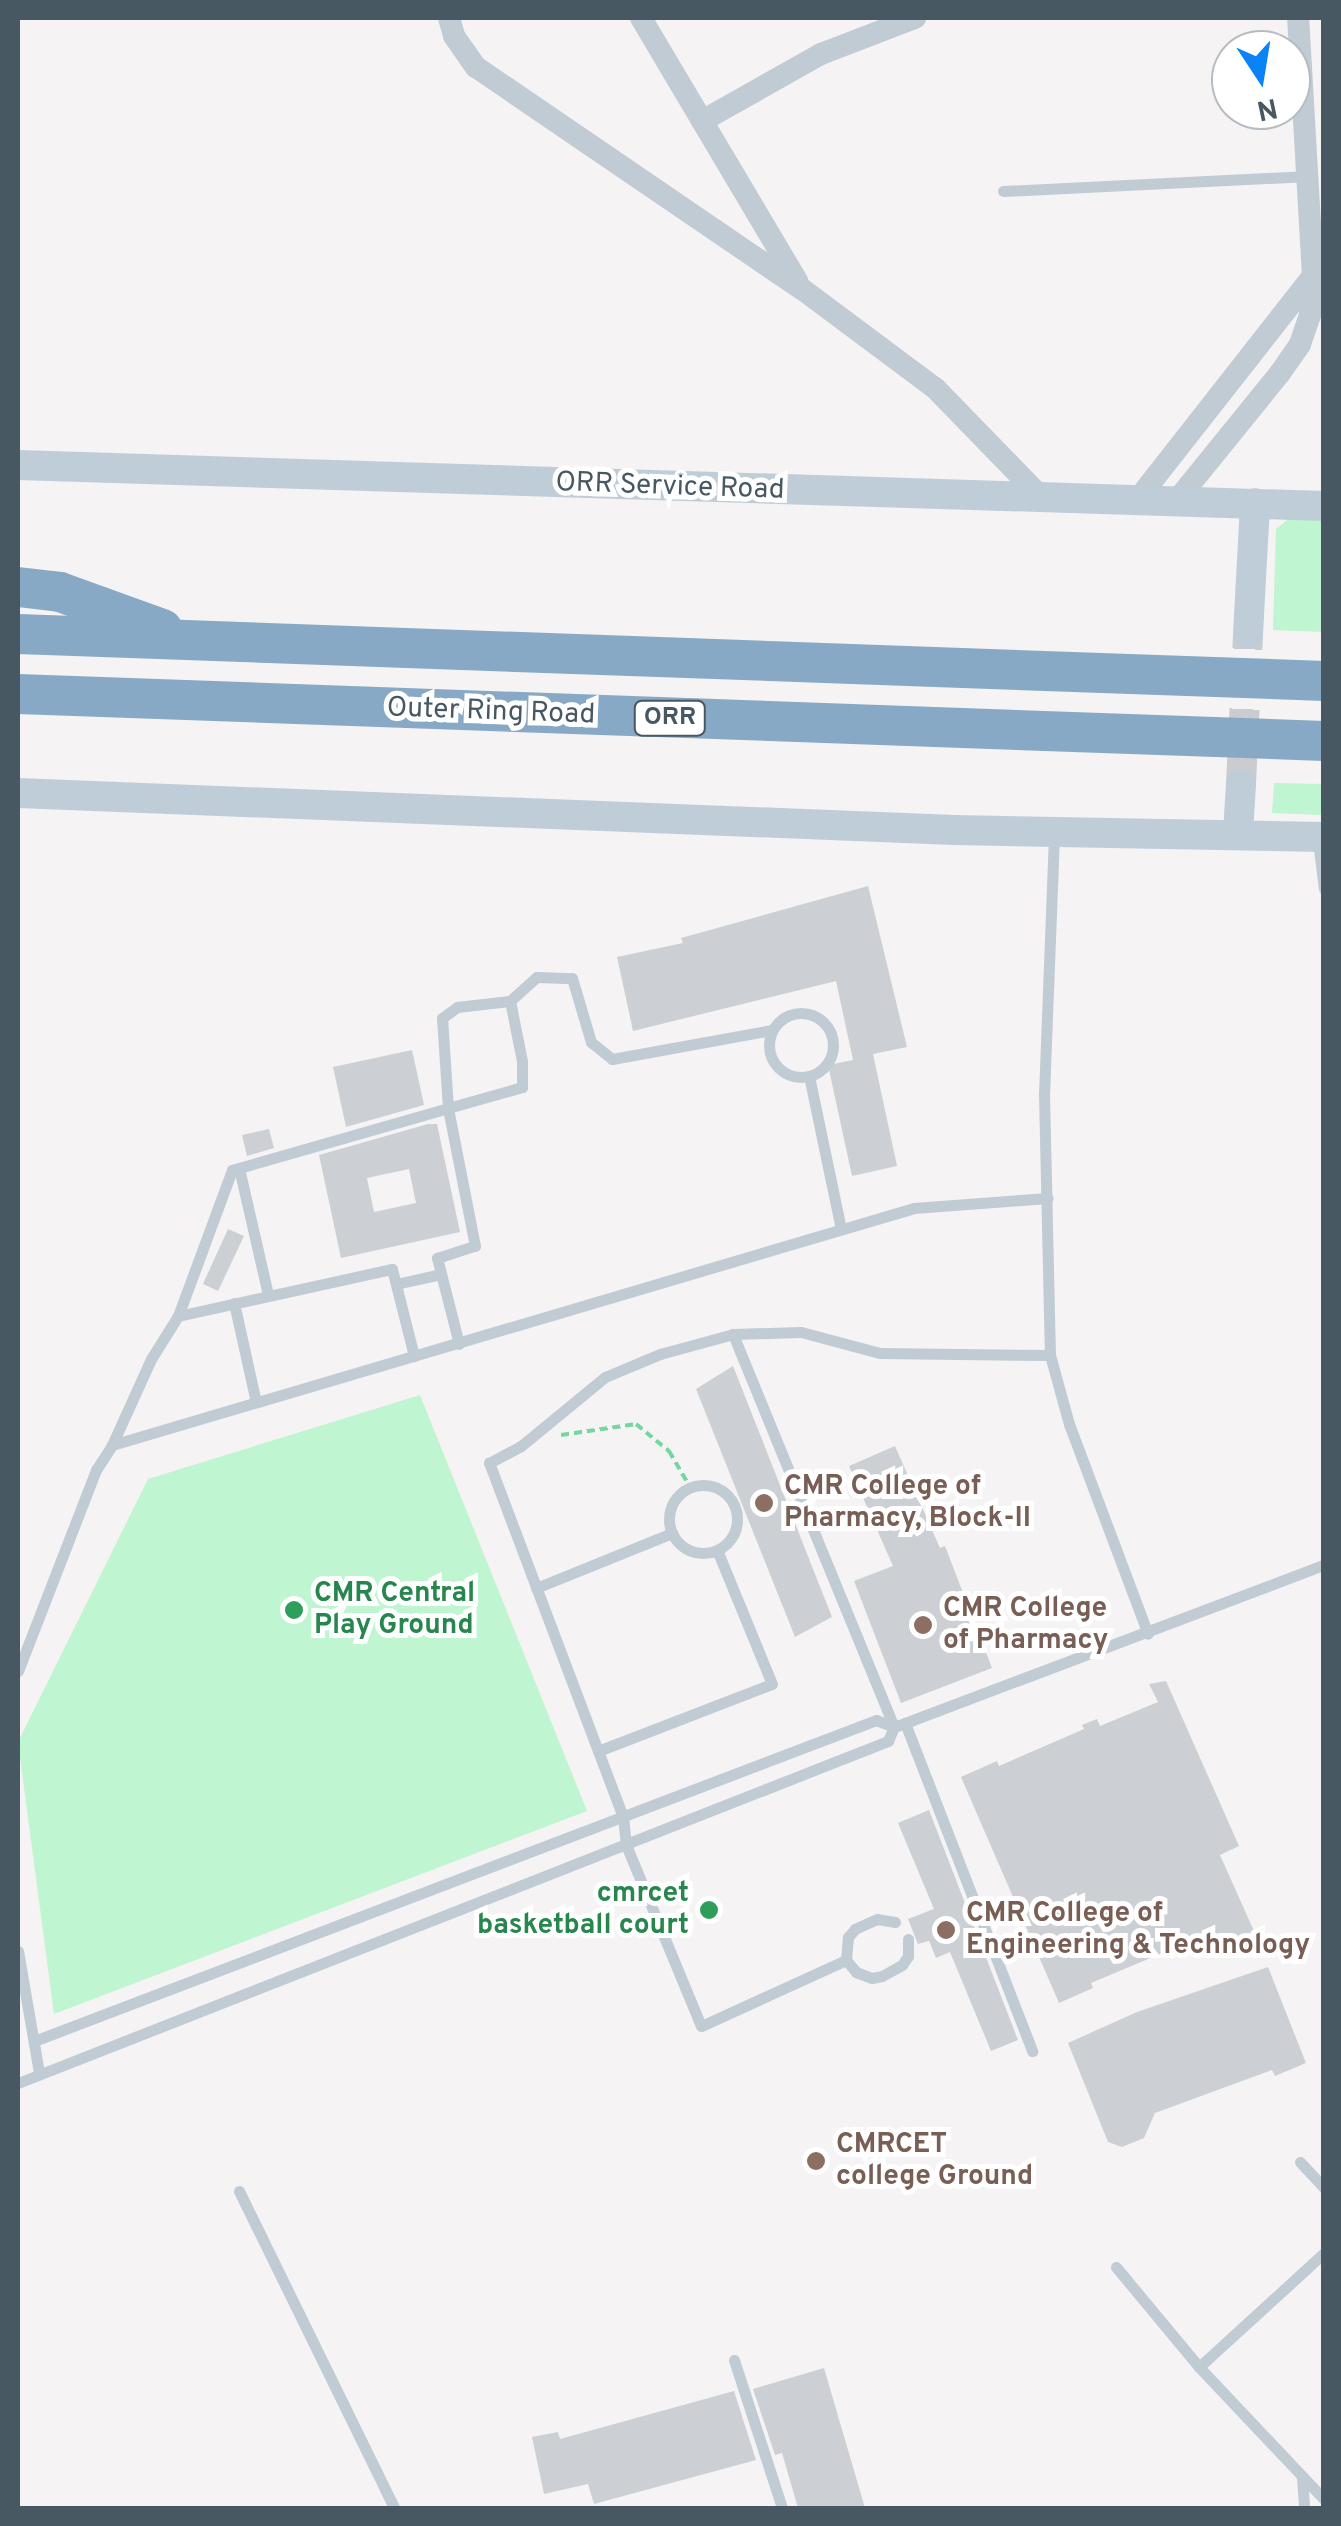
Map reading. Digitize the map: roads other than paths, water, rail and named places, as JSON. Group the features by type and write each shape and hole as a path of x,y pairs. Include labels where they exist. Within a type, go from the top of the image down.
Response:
{"highway":[{"path":"18,587 60,592 199,642"},
{"name":"ORR","path":"18,634 1324,681"},
{"name":"Outer Ring Road","path":"18,694 1324,741"}],"main road":[{"name":"ORR Service Road","path":"18,466 1324,506"},
{"path":"1248,634 1255,504"},
{"path":"1238,834 1242,784"},
{"path":"18,793 1054,831 1321,837"}],"street":[{"path":"449,18 454,36 476,67 802,288 935,388 1042,498"},
{"path":"640,18 802,288"},
{"path":"702,121 821,54 915,18"},
{"path":"1178,499 1300,344 1310,315 1313,276 1298,18"},
{"path":"1138,499 1313,276"}],"lane":[{"path":"1003,191 1305,176"},
{"path":"1054,831 1044,1093 1050,1354 1069,1424 1148,1634"},
{"path":"1321,837 1324,889"},
{"path":"459,1344 437,1258 475,1246 448,1108 442,1018 457,1007 510,1001 537,978 572,978 592,1042 612,1059 772,1030"},
{"path":"18,1671 96,1470 112,1445 151,1358 178,1316 232,1170 522,1087 522,1060 510,1001"},
{"path":"803,1012 820,1018 832,1032 834,1051 825,1067 809,1076 790,1076 775,1065 768,1048 772,1030 784,1016 803,1012"},
{"path":"809,1076 841,1229"},
{"path":"239,1168 268,1295"},
{"path":"112,1445 914,1208 1048,1198"},
{"path":"178,1316 392,1269 414,1356"},
{"path":"396,1284 441,1274"},
{"path":"234,1303 256,1402"},
{"path":"846,1960 702,2026 626,1845 622,1817 488,1463 521,1446 605,1377 660,1354 733,1334 802,1332 880,1353 1050,1354"},
{"path":"733,1334 900,1725 1032,2051"},
{"path":"708,1485 724,1492 735,1505 737,1522 731,1539 718,1550 700,1553 683,1546 672,1533 669,1515 676,1498 690,1487 708,1485"},
{"path":"536,1588 672,1533"},
{"path":"598,1751 772,1684 718,1550"},
{"path":"34,2041 876,1720 900,1725 1324,1565"},
{"path":"18,2083 888,1741 900,1725"},
{"path":"895,1922 877,1919 856,1928 848,1937 846,1960 856,1972 872,1978 893,1972 908,1956 908,1939"},
{"path":"18,1951 40,2072"},
{"path":"1300,2162 1324,2188"},
{"path":"239,2190 394,2508"},
{"path":"1199,2367 1324,2253"},
{"path":"1116,2267 1199,2367 1324,2499"},
{"path":"734,2360 782,2508"},
{"path":"1302,2477 1304,2508"}],"tunnel":[{"path":"1241,784 1248,634"}],"place":[{"name":"CMR College of Pharmacy, Block-II","path":"764,1503"},
{"name":"CMR Central Play Ground","path":"294,1610"},
{"name":"CMR College of Pharmacy","path":"923,1625"},
{"name":"cmrcet basketball court","path":"709,1910"},
{"name":"CMR College of Engineering & Technology","path":"946,1930"},
{"name":"CMRCET college Ground","path":"816,2161"}]}
